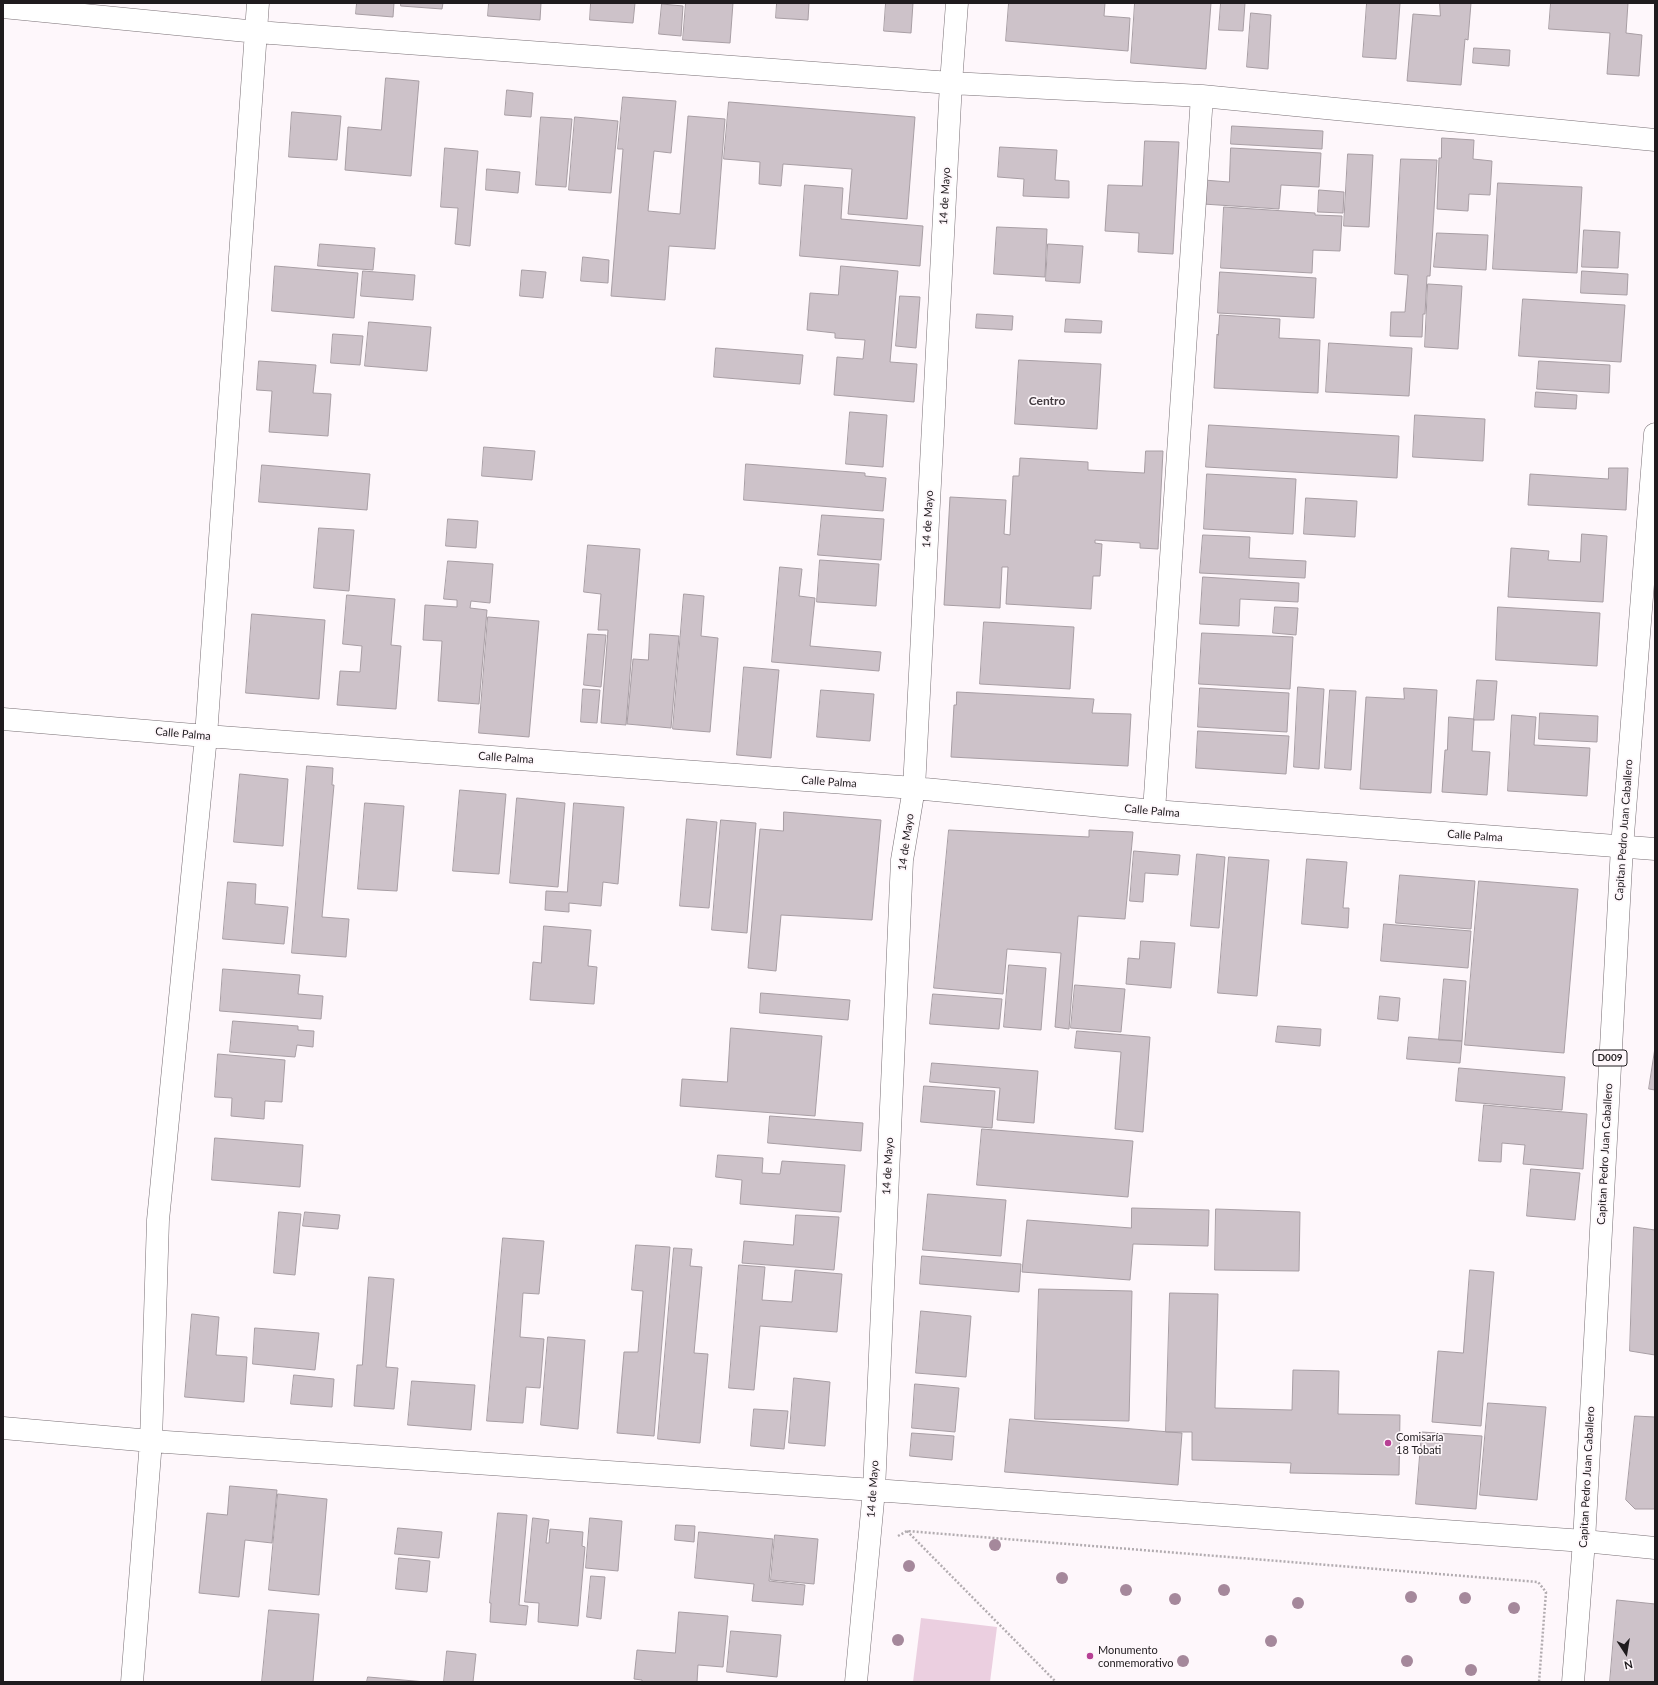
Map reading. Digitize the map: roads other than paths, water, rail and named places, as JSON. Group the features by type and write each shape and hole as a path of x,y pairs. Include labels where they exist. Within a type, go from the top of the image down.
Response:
{"street":[{"path":"132,1682 151,1441 158,1220 206,736 258,3"},
{"name":"14 de Mayo","path":"856,1682 874,1490 902,860 914,788 951,83 957,3"},
{"path":"3,7 257,32 951,83 1202,96 1655,140"},
{"path":"1154,811 1202,96"},
{"name":"Capitan Pedro Juan Caballero","path":"1573,1682 1584,1541 1622,847 1655,434"},
{"name":"Calle Palma","path":"3,719 206,736 914,788 1154,811 1655,849"},
{"path":"3,1428 151,1441 874,1490 1584,1541 1655,1548"}],"place":[{"name":"Comisaría 18 Tobati","path":"1388,1443"},
{"name":"Monumento conmemorativo","path":"1090,1656"}],"district":[{"name":"Centro","path":"1047,401"}]}
